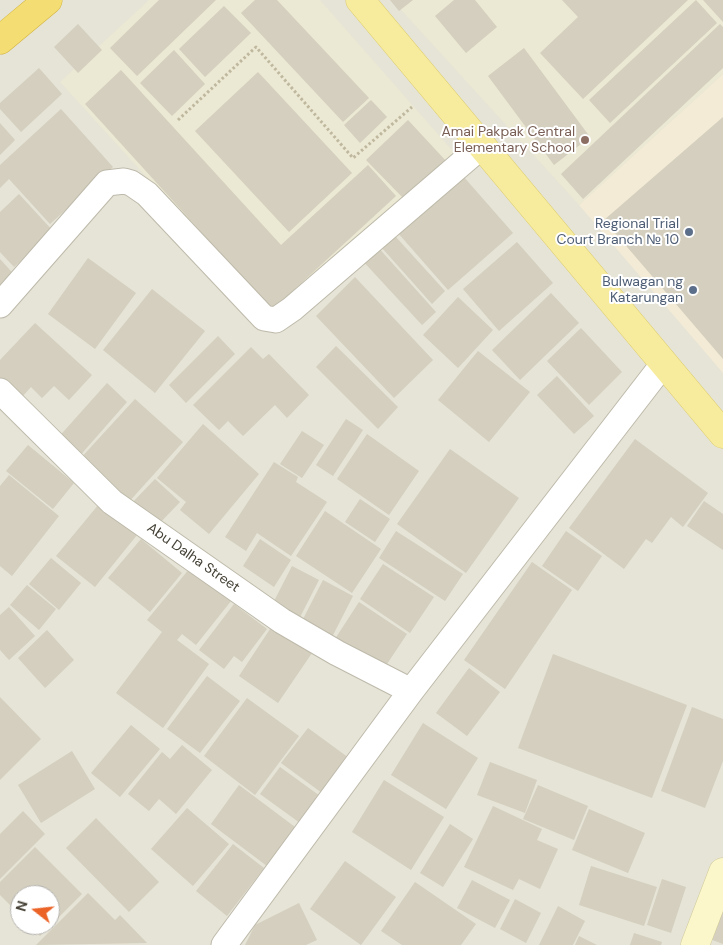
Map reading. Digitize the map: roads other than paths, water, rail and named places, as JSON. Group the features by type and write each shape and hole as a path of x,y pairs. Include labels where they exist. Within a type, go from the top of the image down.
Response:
{"highway":[{"path":"0,40 48,0"}],"main road":[{"path":"360,0 723,434"},
{"path":"694,945 723,872"}],"street":[{"path":"0,305 107,183 124,180 132,183 147,194 264,318 276,320 292,309 483,145"},
{"path":"224,945 411,691 664,363"},
{"name":"Abu Dalha Street","path":"0,391 112,502 282,621 337,653 411,691"}],"place":[{"name":"Amai Pakpak Central Elementary School","path":"585,140"},
{"name":"Regional Trial Court Branch № 10","path":"689,232"},
{"name":"Bulwagan ng Katarungan","path":"693,290"}]}
